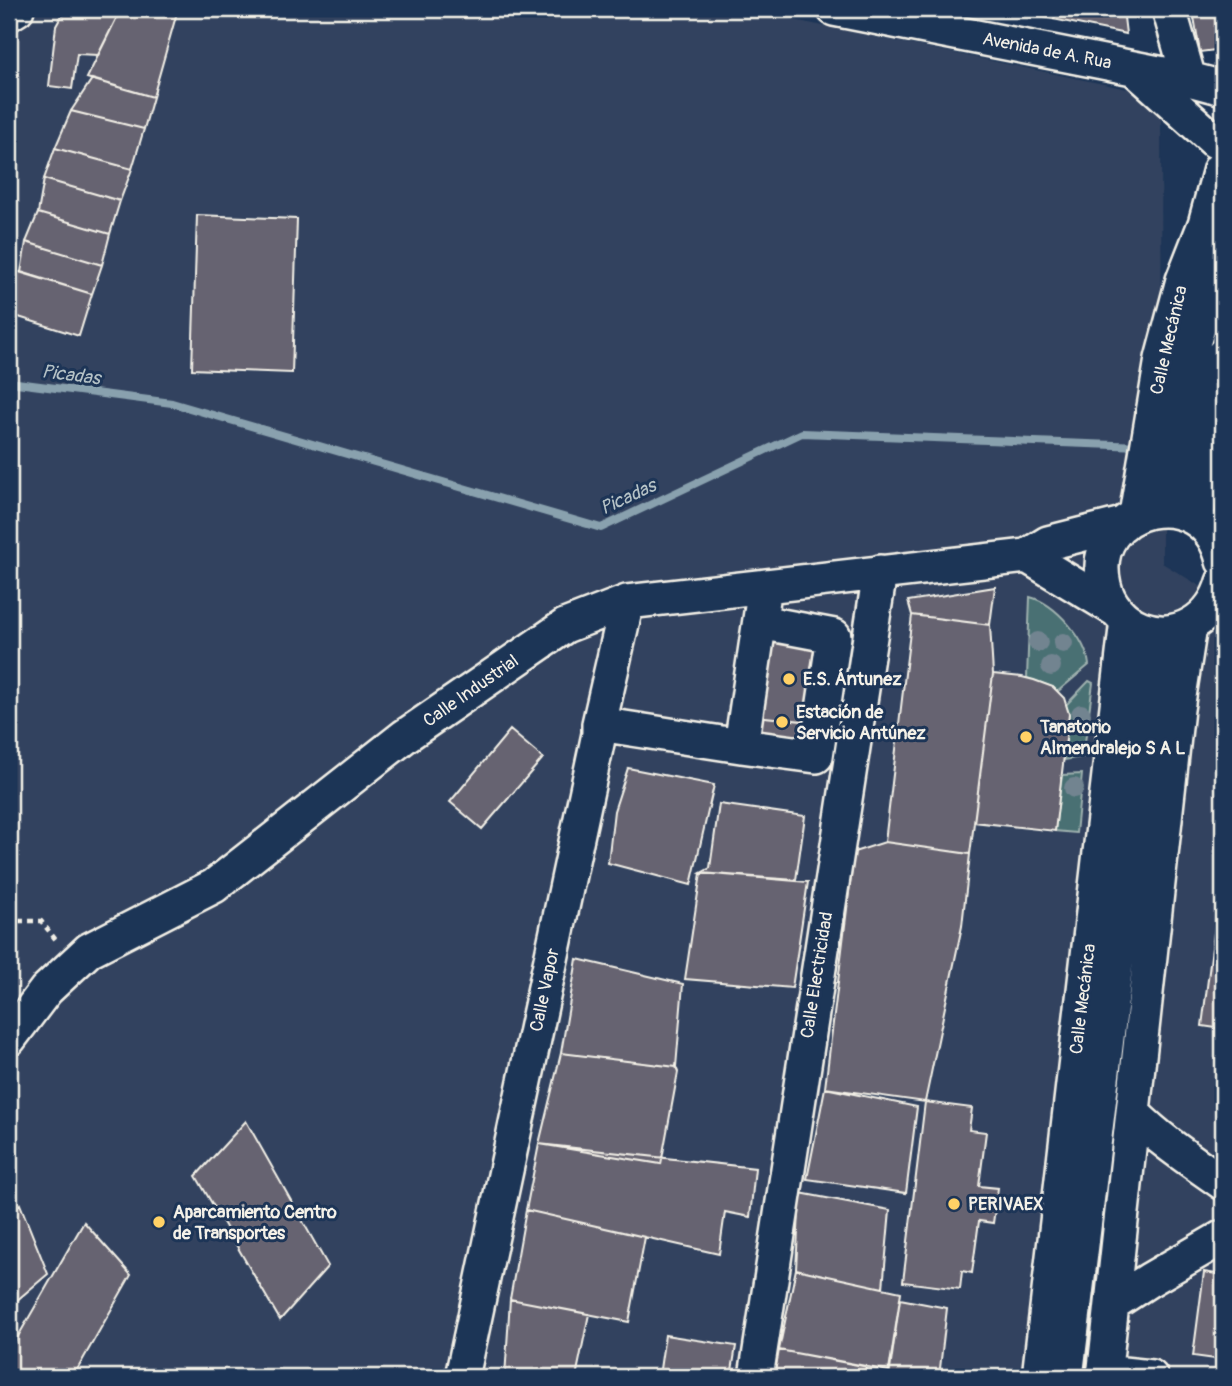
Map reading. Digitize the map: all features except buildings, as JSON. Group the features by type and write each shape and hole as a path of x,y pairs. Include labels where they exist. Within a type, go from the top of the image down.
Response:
{"street":[{"path":"9,14 17,9"},
{"name":"Avenida de A. Rua","path":"834,9 1223,88"},
{"path":"1169,9 1189,79"},
{"name":"Avenida de A. Rua","path":"1135,69 1220,150"},
{"name":"Calle Mecánica","path":"1186,459 1162,359 1183,280 1205,225 1220,150"},
{"path":"1205,533 1186,459 1193,343 1221,264 1216,238 1223,213"},
{"name":"Calle Mecánica","path":"1129,519 1186,459 1223,355"},
{"name":"Calle Industrial","path":"9,1039 46,990 89,950 214,886 405,736 565,626 627,602 1027,556 1048,543 1151,510 1205,533"},
{"path":"1129,519 1110,538 1103,556 1101,575 1106,594 1133,621"},
{"path":"1027,556 1133,621 1174,631 1205,616"},
{"name":"Calle Electricidad","path":"756,1377 880,572"},
{"path":"1150,1377 1104,1375 1177,709 1205,616 1216,601 1223,582"},
{"path":"741,746 765,586"},
{"name":"Calle Vapor","path":"462,1377 627,602"},
{"path":"1066,1377 1133,621"},
{"name":"Calle Mecánica","path":"1039,1377 1133,621"},
{"path":"599,724 816,756 834,636 760,622"},
{"path":"829,665 864,670"},
{"path":"823,709 856,715"},
{"path":"1134,1114 1183,1156 1223,1183"},
{"path":"1112,1304 1223,1237"}],"path":[{"path":"9,921 41,921 56,940 89,950"}],"shaded area":[{"path":"9,9 741,9 1161,96 1162,563 1223,600 1223,1377 9,1377"}],"green space":[{"path":"1030,597 1050,607 1068,624 1087,655 1089,665 1057,692 1053,687 1027,678"},
{"path":"1089,681 1093,683 1083,757 1064,760 1069,714 1066,705"},
{"path":"1082,774 1076,833 1055,831 1062,775"}],"waterway":[{"name":"Picadas","path":"9,382 172,403 601,528 802,433 1141,446"}],"place":[{"name":"E.S. Ántunez","path":"789,679"},
{"name":"Estación de Servicio Antúnez","path":"782,722"},
{"name":"Tanatorio Almendralejo S A L","path":"1026,737"},
{"name":"PERIVAEX","path":"954,1204"},
{"name":"Aparcamiento Centro de Transportes","path":"159,1222"}]}
